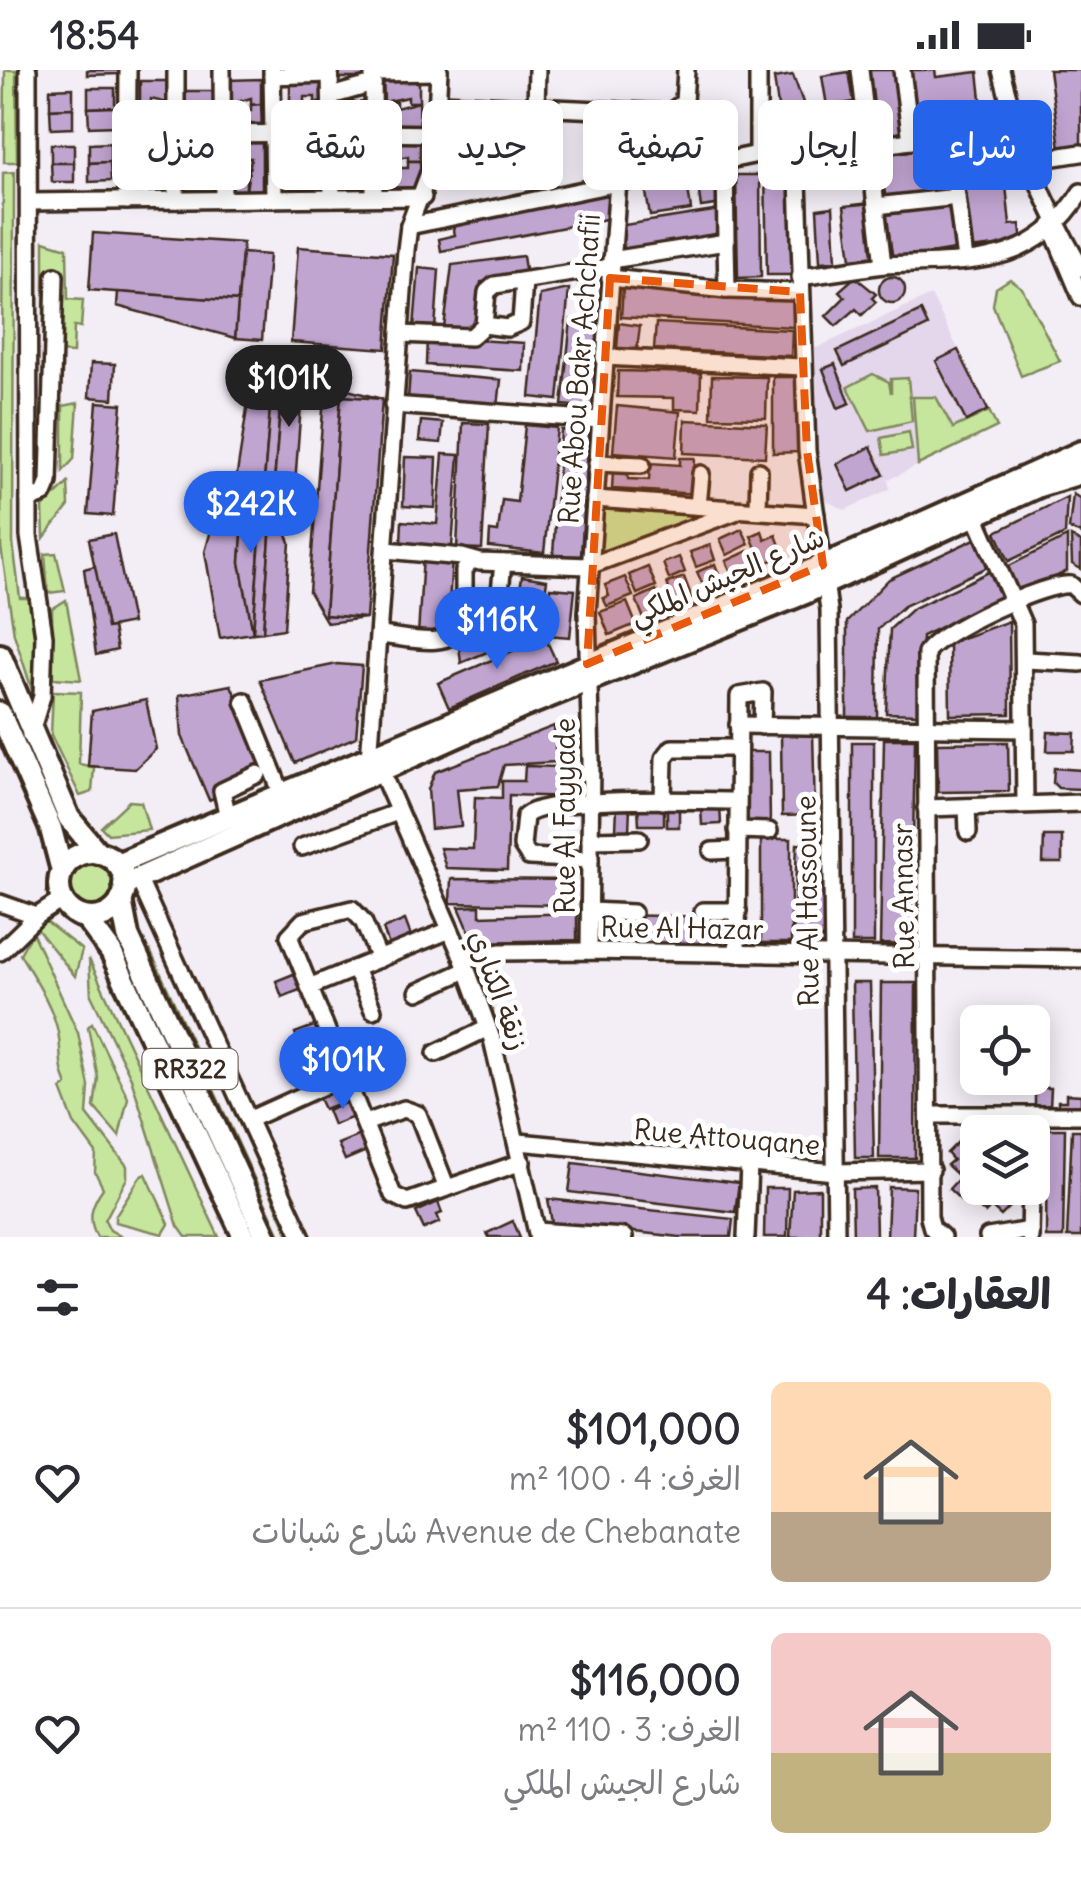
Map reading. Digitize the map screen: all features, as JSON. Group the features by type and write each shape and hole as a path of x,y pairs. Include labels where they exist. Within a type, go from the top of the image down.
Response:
{"main road":[{"name":"شارع الجيش الملكي","path":"825,574 1081,452"},
{"name":"شارع الجيش الملكي","path":"128,888 377,763 825,574 1081,472"},
{"name":"RR322","path":"0,656 30,735 70,818 108,859 128,888 128,936 266,1237"},
{"path":"0,713 51,829 62,871 59,886 63,900"},
{"name":"شارع الجيش الملكي","path":"108,859 377,763"},
{"path":"62,871 77,856 108,859"},
{"path":"86,918 106,915 128,888"},
{"name":"RR322","path":"63,900 73,912 86,918 111,952 244,1237"}],"street":[{"path":"28,70 29,536 44,636 42,696 30,735"},
{"path":"128,70 128,100"},
{"path":"176,70 176,100"},
{"path":"222,70 222,100"},
{"path":"536,100 537,70"},
{"path":"563,109 674,112 684,102 686,70"},
{"path":"758,70 758,100"},
{"path":"860,70 863,100"},
{"path":"893,142 911,141 902,70"},
{"path":"1001,70 1009,100"},
{"path":"330,96 373,76 439,71 439,100"},
{"path":"272,100 272,73 330,72 330,100"},
{"path":"1052,158 1081,153"},
{"path":"738,158 758,154"},
{"path":"409,226 583,188"},
{"path":"127,190 127,201"},
{"path":"176,190 176,200"},
{"path":"223,190 223,200"},
{"path":"274,190 274,199"},
{"path":"332,190 332,198"},
{"path":"374,190 374,197"},
{"path":"377,763 370,746 409,226 425,190"},
{"name":"Rue Abou Bakr Achchafii","path":"588,673 589,566 617,190"},
{"path":"725,190 727,290"},
{"name":"Rue Al Hassoune","path":"798,190 802,367 825,574 832,729 836,1237"},
{"path":"874,190 883,258"},
{"path":"956,190 965,260"},
{"path":"1040,190 1053,226 1077,267 1081,297"},
{"path":"611,268 727,290 800,284 883,258 965,260 1015,252 1053,226 1081,192"},
{"path":"28,202 424,196"},
{"path":"876,206 957,197"},
{"path":"484,326 490,288 524,288 726,242"},
{"path":"29,500 44,494 50,482 56,276"},
{"path":"400,334 471,337 484,326 518,325 524,288"},
{"path":"29,362 53,344"},
{"path":"604,357 802,367"},
{"path":"29,362 52,382"},
{"path":"394,405 600,420"},
{"path":"598,463 642,465"},
{"path":"758,508 759,471"},
{"path":"698,506 701,474"},
{"path":"595,499 735,512"},
{"path":"386,550 503,563 589,566 735,512 758,508 816,515"},
{"path":"974,516 1022,618 1026,660 1024,803"},
{"path":"464,625 464,571 471,560"},
{"path":"379,635 443,640 456,636 464,625 498,610 503,563"},
{"name":"Rue Annasr","path":"942,1237 932,1228 929,1217 932,1115 926,730 930,646 941,636 1060,583 1081,594"},
{"path":"1026,660 1081,663"},
{"name":"Rue Al Fayyade","path":"588,673 588,951"},
{"path":"737,954 739,696 764,692 762,726"},
{"path":"244,701 282,794"},
{"path":"738,725 1024,729"},
{"path":"662,801 664,758 672,748 736,748"},
{"name":"زنقة الكناري","path":"377,763 488,1028 538,1234"},
{"path":"228,818 222,791 258,774"},
{"path":"590,860 534,860 522,846 523,822 530,811 591,803 737,802"},
{"path":"926,808 1081,803"},
{"path":"968,807 968,832"},
{"path":"302,847 398,812"},
{"path":"737,830 769,831"},
{"path":"590,840 639,839"},
{"path":"712,851 737,850"},
{"path":"128,888 250,1119 302,1237"},
{"path":"0,952 37,916 63,900"},
{"path":"0,903 37,916"},
{"path":"378,959 363,921 352,909 303,921 292,929 290,943 397,1199 407,1202 522,1162"},
{"path":"590,911 633,914"},
{"path":"702,911 738,911"},
{"path":"309,987 450,930"},
{"name":"Rue Al Hazar","path":"418,992 464,964 501,952 1081,959"},
{"path":"354,969 373,1010"},
{"path":"436,1053 488,1028"},
{"path":"250,1119 348,1075"},
{"path":"368,1122 404,1109 418,1114 446,1186"},
{"path":"932,1115 960,1115"},
{"path":"1050,1116 1081,1116"},
{"name":"Rue Attouqane","path":"518,1142 835,1172 931,1170"},
{"path":"746,1237 749,1165"},
{"path":"988,1237 1030,1234 1031,1205"},
{"path":"538,1234 624,1237"}],"highlighted area":[{"path":"610,278 800,292 807,451 823,565 587,664"}],"shaded area":[{"path":"931,295 997,427 888,480 890,489 845,510 825,500 814,428 812,350"}],"green space":[{"path":"5,70 16,70 17,162 4,162"},
{"path":"14,172 13,543 20,598 29,598 35,626 34,696 14,634 1,547 3,173"},
{"path":"44,241 67,248 68,299 83,300 81,327 74,326 73,353 58,352 61,269 49,269 44,349"},
{"path":"1010,279 1022,288 1060,361 1021,376 993,305 996,288"},
{"path":"873,374 889,382 891,393 891,379 908,378 912,421 870,431 848,387"},
{"path":"913,397 936,397 953,428 989,411 997,427 918,465"},
{"path":"78,403 74,459 63,471 63,406"},
{"path":"909,432 912,450 884,455 881,438"},
{"path":"68,483 69,506 44,538 43,507"},
{"path":"601,502 723,510 598,558"},
{"path":"56,553 65,591 48,593 45,554"},
{"path":"66,600 81,680 53,678 52,609"},
{"path":"53,691 81,692 79,764 94,767 92,792 80,796 51,735"},
{"path":"129,801 141,802 149,830 108,834 101,827"},
{"path":"91,862 107,869 114,885 107,901 91,908 75,901 68,885 75,869"},
{"path":"45,921 82,950 75,976 37,929"},
{"path":"152,928 294,1237 290,1237"},
{"path":"32,932 78,1033 89,1086 87,1114 127,1166 127,1178 105,1220 110,1230 122,1237 97,1237 92,1224 92,1212 103,1188 95,1172 96,1153 74,1123 61,1089 67,1085 55,1022 20,954"},
{"path":"150,950 281,1237 278,1237"},
{"path":"89,959 219,1237 186,1237 178,1226 131,1078 91,995"},
{"path":"112,979 232,1237 110,981"},
{"path":"92,1023 128,1098 119,1136 94,1107 98,1078 88,1027"},
{"path":"146,1174 169,1224 163,1234 115,1222 140,1177"}],"building":[{"path":"87,70 119,70 119,74 87,75"},
{"path":"335,70 372,70 373,78 335,78"},
{"path":"867,70 894,70 902,133 893,134 893,100 871,100"},
{"path":"909,70 935,70 936,77 978,72 981,100 913,100 913,106"},
{"path":"1049,70 1081,70 1081,145 1060,148"},
{"path":"849,72 854,100 826,100 822,76"},
{"path":"793,75 802,100 777,100 774,78"},
{"path":"383,77 419,77 419,102 408,102 408,97 384,100"},
{"path":"327,78 327,100 290,100 290,79"},
{"path":"261,79 261,104 251,105 251,98 227,100 227,80"},
{"path":"140,81 176,81 176,100 140,100"},
{"path":"73,88 73,108 50,109 50,89"},
{"path":"88,88 115,88 112,107 88,108"},
{"path":"183,91 218,91 218,100 183,100"},
{"path":"419,102 420,129 402,129 402,106"},
{"path":"261,104 262,131 251,131 251,105"},
{"path":"112,107 112,126 89,127 88,108"},
{"path":"73,108 73,128 51,129 50,109"},
{"path":"420,135 420,161 402,157 402,136"},
{"path":"251,138 262,138 262,190 251,190"},
{"path":"110,143 110,162 89,163 89,144"},
{"path":"51,144 74,144 74,163 51,163"},
{"path":"913,150 913,190 952,191 886,201 884,190 893,190 893,153"},
{"path":"408,161 420,161 421,187 402,188 402,168 408,168"},
{"path":"110,162 111,181 89,182 89,163"},
{"path":"51,163 74,163 74,182 52,182"},
{"path":"738,175 758,175 761,277 738,278"},
{"path":"646,190 688,190 691,210 650,216"},
{"path":"699,190 721,190 723,204 701,207"},
{"path":"765,190 792,190 794,275 767,275"},
{"path":"963,190 1006,190 1010,225 1020,224 1022,243 969,249"},
{"path":"606,191 611,218 441,251 439,239 455,235 452,221"},
{"path":"871,203 878,256 851,259 844,206"},
{"path":"953,205 960,249 893,260 886,215"},
{"path":"833,207 836,261 820,262 817,209"},
{"path":"720,210 724,237 622,253 618,226"},
{"path":"93,233 243,243 238,301 89,290"},
{"path":"298,247 393,254 386,349 291,342"},
{"path":"242,253 269,255 262,340 235,338"},
{"path":"523,256 526,276 481,282 475,331 444,328 452,265"},
{"path":"419,268 439,270 435,329 414,327"},
{"path":"855,277 876,294 872,298 876,302 862,315 856,309 836,326 826,316 845,297 839,291"},
{"path":"892,277 901,281 905,290 901,299 892,303 883,299 879,290 883,281"},
{"path":"623,287 795,296 793,327 621,317"},
{"path":"569,289 558,400 530,397 540,295"},
{"path":"118,292 238,301 235,338 117,306"},
{"path":"921,311 928,326 844,366 837,351"},
{"path":"571,320 602,324 593,408 562,405"},
{"path":"619,323 640,326 637,350 617,348"},
{"path":"656,323 792,330 791,356 654,349"},
{"path":"427,337 524,343 523,371 426,365"},
{"path":"958,350 988,410 966,421 936,361"},
{"path":"91,363 115,364 113,399 89,397"},
{"path":"835,364 850,403 838,408 823,369"},
{"path":"253,370 273,372 264,482 236,480"},
{"path":"618,371 701,373 700,410 674,409 674,398 617,397"},
{"path":"273,372 283,373 274,483 264,482"},
{"path":"410,372 501,380 498,407 408,399"},
{"path":"283,373 303,378 295,484 274,483"},
{"path":"712,376 767,377 766,418 711,417"},
{"path":"773,377 798,377 799,452 773,453"},
{"path":"325,384 382,399 341,396 325,615 366,618 327,623 309,592"},
{"path":"341,396 382,399 366,618 325,615"},
{"path":"97,402 122,404 113,516 88,514"},
{"path":"617,406 680,412 676,457 613,452"},
{"path":"685,420 767,424 765,457 684,453"},
{"path":"421,421 443,423 441,443 419,441"},
{"path":"463,423 489,424 482,549 457,548"},
{"path":"525,425 557,428 544,553 489,547 490,531 498,532 502,500 517,502"},
{"path":"561,430 589,432 581,556 553,555"},
{"path":"871,447 884,475 850,491 837,464"},
{"path":"443,454 459,455 452,547 401,543 402,521 437,524"},
{"path":"405,457 437,458 435,508 403,506"},
{"path":"680,458 695,458 694,479 699,494 612,489 613,471 628,472 628,479 649,480 650,463 680,465"},
{"path":"1073,494 1081,499 1081,534 1069,529"},
{"path":"1067,497 1065,534 1009,561 996,532"},
{"path":"219,501 245,503 240,562 253,633 220,638 205,552"},
{"path":"244,508 262,510 253,633 240,562"},
{"path":"262,510 272,510 263,632 253,633"},
{"path":"272,510 277,511 290,542 284,629 263,632"},
{"path":"742,529 749,544 727,555 720,539"},
{"path":"762,531 765,540 776,535 784,556 762,564 751,536"},
{"path":"114,534 132,623 107,628 89,539"},
{"path":"1067,537 1067,571 1020,594 1007,567"},
{"path":"1071,537 1081,542 1081,569 1072,564"},
{"path":"975,539 988,567 904,606 878,629 877,721 847,721 847,622 889,579"},
{"path":"710,545 715,560 696,567 690,552"},
{"path":"748,551 758,573 736,583 726,561"},
{"path":"423,556 452,558 447,637 418,635"},
{"path":"679,557 685,572 669,579 663,563"},
{"path":"715,564 723,585 706,592 697,572"},
{"path":"95,566 107,628 113,627 117,650 96,655 84,569"},
{"path":"648,567 656,586 637,594 629,575"},
{"path":"993,570 1005,596 922,636 919,714 886,713 890,629 912,609"},
{"path":"522,576 547,580 540,626 521,636 515,623"},
{"path":"625,577 633,596 607,606 603,598 609,596 605,585"},
{"path":"684,577 692,598 674,604 667,583"},
{"path":"550,588 575,590 570,637 546,635"},
{"path":"656,590 665,610 644,619 636,599"},
{"path":"627,602 636,624 609,635 600,612"},
{"path":"1009,621 1010,714 950,715 949,643"},
{"path":"509,625 516,640 461,663 459,646"},
{"path":"545,637 556,661 449,708 438,683"},
{"path":"337,664 362,666 356,737 295,763 260,680"},
{"path":"231,685 269,774 209,800 182,736 179,695"},
{"path":"146,700 156,749 135,769 88,766 92,711"},
{"path":"554,726 556,762 504,765 498,786 457,789 461,826 431,829 428,789 435,772"},
{"path":"559,728 576,728 573,797 509,795 507,870 446,868 440,848 473,849 475,797 502,798 502,781 524,781 525,766 557,767"},
{"path":"813,732 815,815 782,816 781,733"},
{"path":"1048,732 1075,733 1074,751 1047,751"},
{"path":"884,739 915,739 911,945 880,944"},
{"path":"852,742 874,742 874,943 852,943"},
{"path":"1008,742 1009,791 938,792 937,743"},
{"path":"740,752 769,752 770,824 741,825"},
{"path":"1054,768 1081,770 1081,789 1058,788 1053,783"},
{"path":"664,805 664,825 639,825 638,806"},
{"path":"667,805 679,805 679,827 667,827"},
{"path":"720,805 721,824 702,825 701,806"},
{"path":"617,807 630,807 629,831 616,830"},
{"path":"1044,836 1062,836 1062,863 1043,863"},
{"path":"761,839 791,839 791,943 761,943"},
{"path":"797,844 829,846 824,938 793,937"},
{"path":"451,879 574,880 573,905 450,903"},
{"path":"480,906 480,916 577,913 577,940 474,942 459,907"},
{"path":"604,915 732,917 732,946 603,944"},
{"path":"405,920 411,936 389,945 383,929"},
{"path":"296,973 302,989 282,997 276,981"},
{"path":"852,983 870,983 874,1158 855,1158"},
{"path":"881,983 916,983 915,1158 879,1158"},
{"path":"319,1024 325,1040 301,1049 295,1033"},
{"path":"335,1058 341,1073 314,1084 308,1069"},
{"path":"341,1084 348,1100 324,1109 317,1094"},
{"path":"1051,1088 1050,1107 1035,1106 1035,1095 1050,1095"},
{"path":"1066,1094 1081,1095 1081,1114 1058,1113 1058,1101 1066,1101"},
{"path":"353,1100 359,1115 333,1125 327,1110"},
{"path":"1050,1129 1065,1129 1063,1237 1046,1237"},
{"path":"1072,1130 1081,1130 1081,1237 1067,1237"},
{"path":"365,1133 371,1149 345,1160 338,1144"},
{"path":"960,1142 960,1177 947,1165 953,1160 947,1153"},
{"path":"573,1163 739,1183 735,1212 569,1192"},
{"path":"960,1177 960,1199 949,1189"},
{"path":"889,1187 915,1188 913,1237 887,1237"},
{"path":"765,1188 788,1188 787,1237 764,1237"},
{"path":"875,1188 876,1237 853,1237 852,1189"},
{"path":"820,1189 820,1237 790,1237 793,1190"},
{"path":"548,1199 733,1219 731,1237 680,1237 552,1223"},
{"path":"438,1202 440,1222 424,1229 416,1212"},
{"path":"976,1205 1010,1207 1001,1216 991,1207 985,1213"},
{"path":"513,1221 520,1237 489,1237 487,1233"}]}
